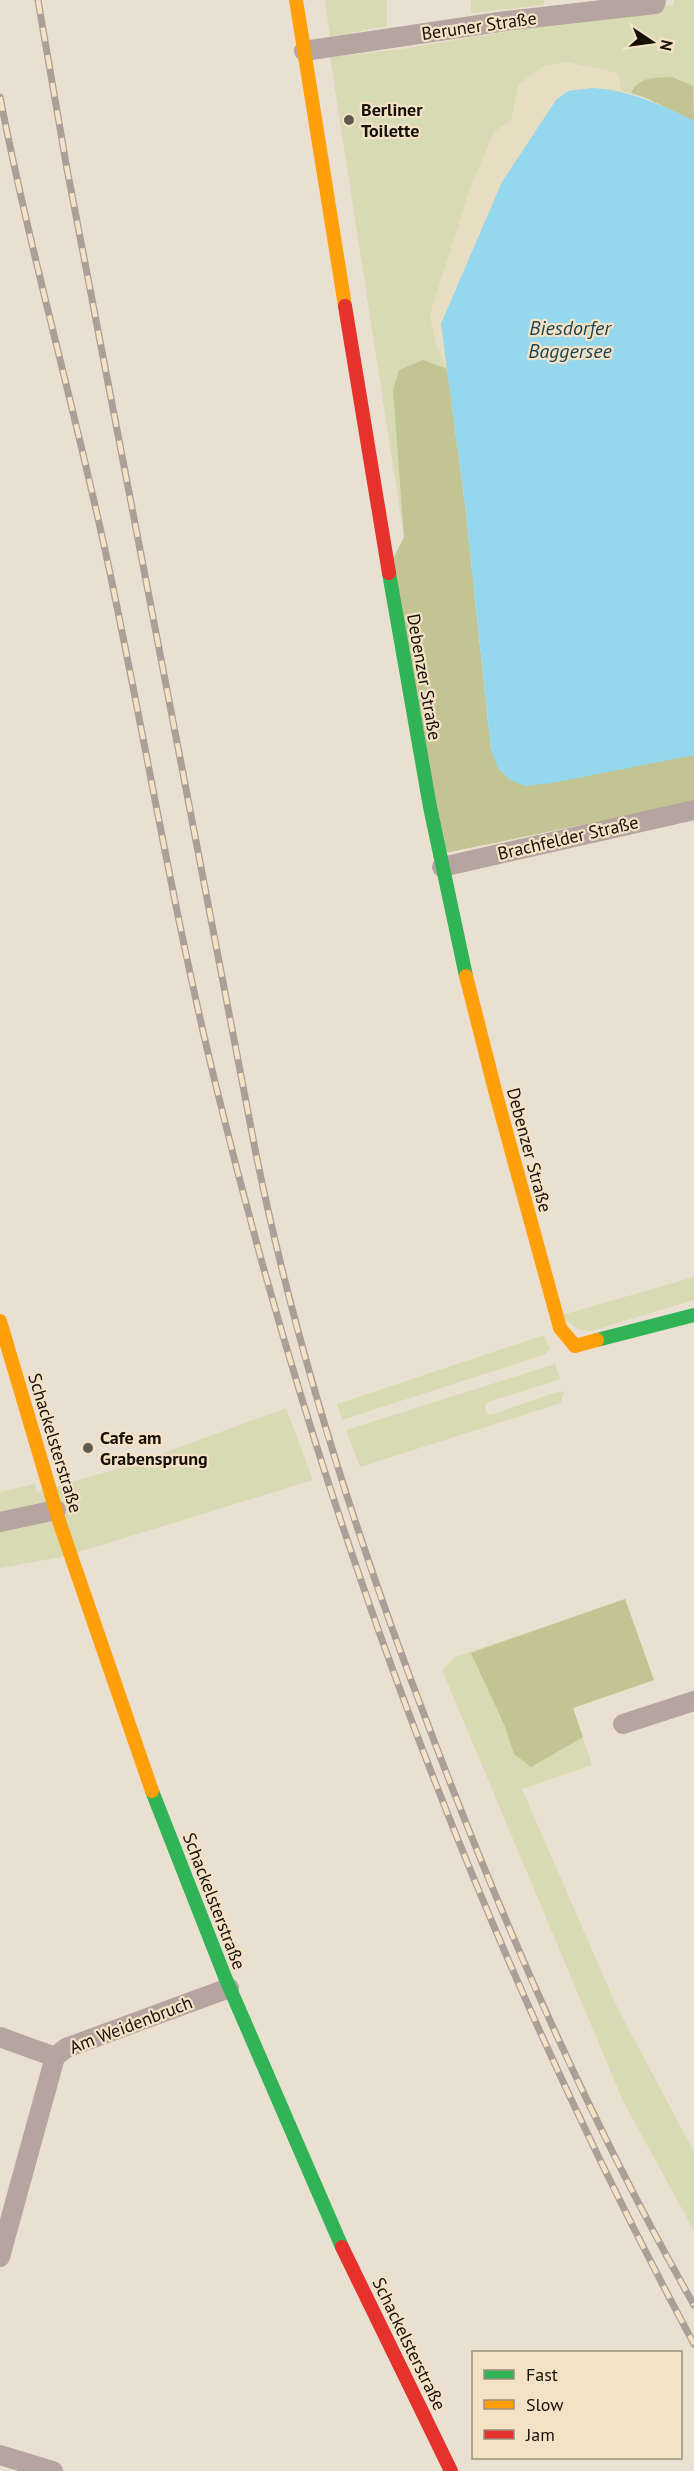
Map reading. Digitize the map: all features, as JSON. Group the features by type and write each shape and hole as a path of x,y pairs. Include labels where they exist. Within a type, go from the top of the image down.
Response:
{"street":[{"name":"Debenzer Straße","path":"297,0 384,554 411,711 468,987 560,1328 575,1346 694,1315"},
{"name":"Beruner Straße","path":"304,51 506,21 656,2"},
{"name":"Brachfelder Straße","path":"442,867 694,810"},
{"name":"Schackelsterstraße","path":"0,1321 56,1510 144,1768 229,1988 298,2151 407,2386 452,2471"},
{"path":"0,1522 56,1510"},
{"path":"623,1724 694,1701"},
{"name":"Am Weidenbruch","path":"0,2037 55,2057 66,2048 229,1988"},
{"path":"0,2257 55,2057"},
{"path":"0,2455 53,2471"}],"green space":[{"path":"325,0 387,0 387,26 330,37"},
{"path":"471,0 544,0 544,5 471,13"},
{"path":"674,0 694,0 694,121 646,98 621,91 546,114 507,176 441,324 452,403 476,847 392,561 404,537 330,57 394,50 673,5"},
{"path":"672,77 693,86 694,121 631,93 643,81"},
{"path":"423,360 447,369 465,504 491,750 694,755 694,802 445,853 392,561 404,537 393,390 399,370"},
{"path":"694,1277 694,1300 591,1331 575,1327 562,1315"},
{"path":"544,1335 550,1350 543,1355 342,1420 337,1404"},
{"path":"555,1364 560,1379 488,1402 485,1406 486,1412 490,1415 560,1391 564,1392 561,1403 360,1467 346,1430"},
{"path":"286,1408 313,1480 89,1549 56,1558 0,1568 0,1492 35,1484 37,1492 131,1465"},
{"path":"625,1599 654,1680 573,1708 592,1765 522,1789 616,2005 694,2152 694,2231 623,2101 442,1670 455,1657"},
{"path":"625,1599 654,1680 573,1708 583,1737 531,1767 514,1754 504,1724 471,1653"}],"sand":[{"path":"567,62 618,73 621,91 593,88 568,91 546,114 502,182 441,324 447,369 436,344 430,316 471,185 494,132 511,120 519,84 544,66"}],"water":[{"name":"Biesdorfer Baggersee","path":"593,88 621,92 645,99 694,121 694,755 552,783 525,786 510,780 498,768 491,750 465,504 441,324 502,182 556,100 568,91"}],"railway":[{"path":"38,0 67,169 257,1159 273,1233 311,1380 380,1596 461,1811 521,1955 586,2097 656,2237 694,2305"},
{"path":"0,97 25,213 107,559 202,1027 260,1256 307,1417 360,1576 417,1734 479,1890 546,2044 617,2195 694,2344"}],"traffic: fast":[{"path":"389,573 430,807 466,976"},
{"path":"597,1340 694,1315"},
{"path":"152,1791 225,1977 342,2247"}],"traffic: slow":[{"path":"296,0 345,306"},
{"path":"466,976 560,1328 575,1346 597,1340"},
{"path":"0,1321 60,1524 152,1791"}],"traffic: jam":[{"path":"345,306 389,573"},
{"path":"342,2247 451,2471"}],"place":[{"name":"Berliner Toilette","path":"349,120"},
{"name":"Cafe am Grabensprung","path":"88,1448"}]}
